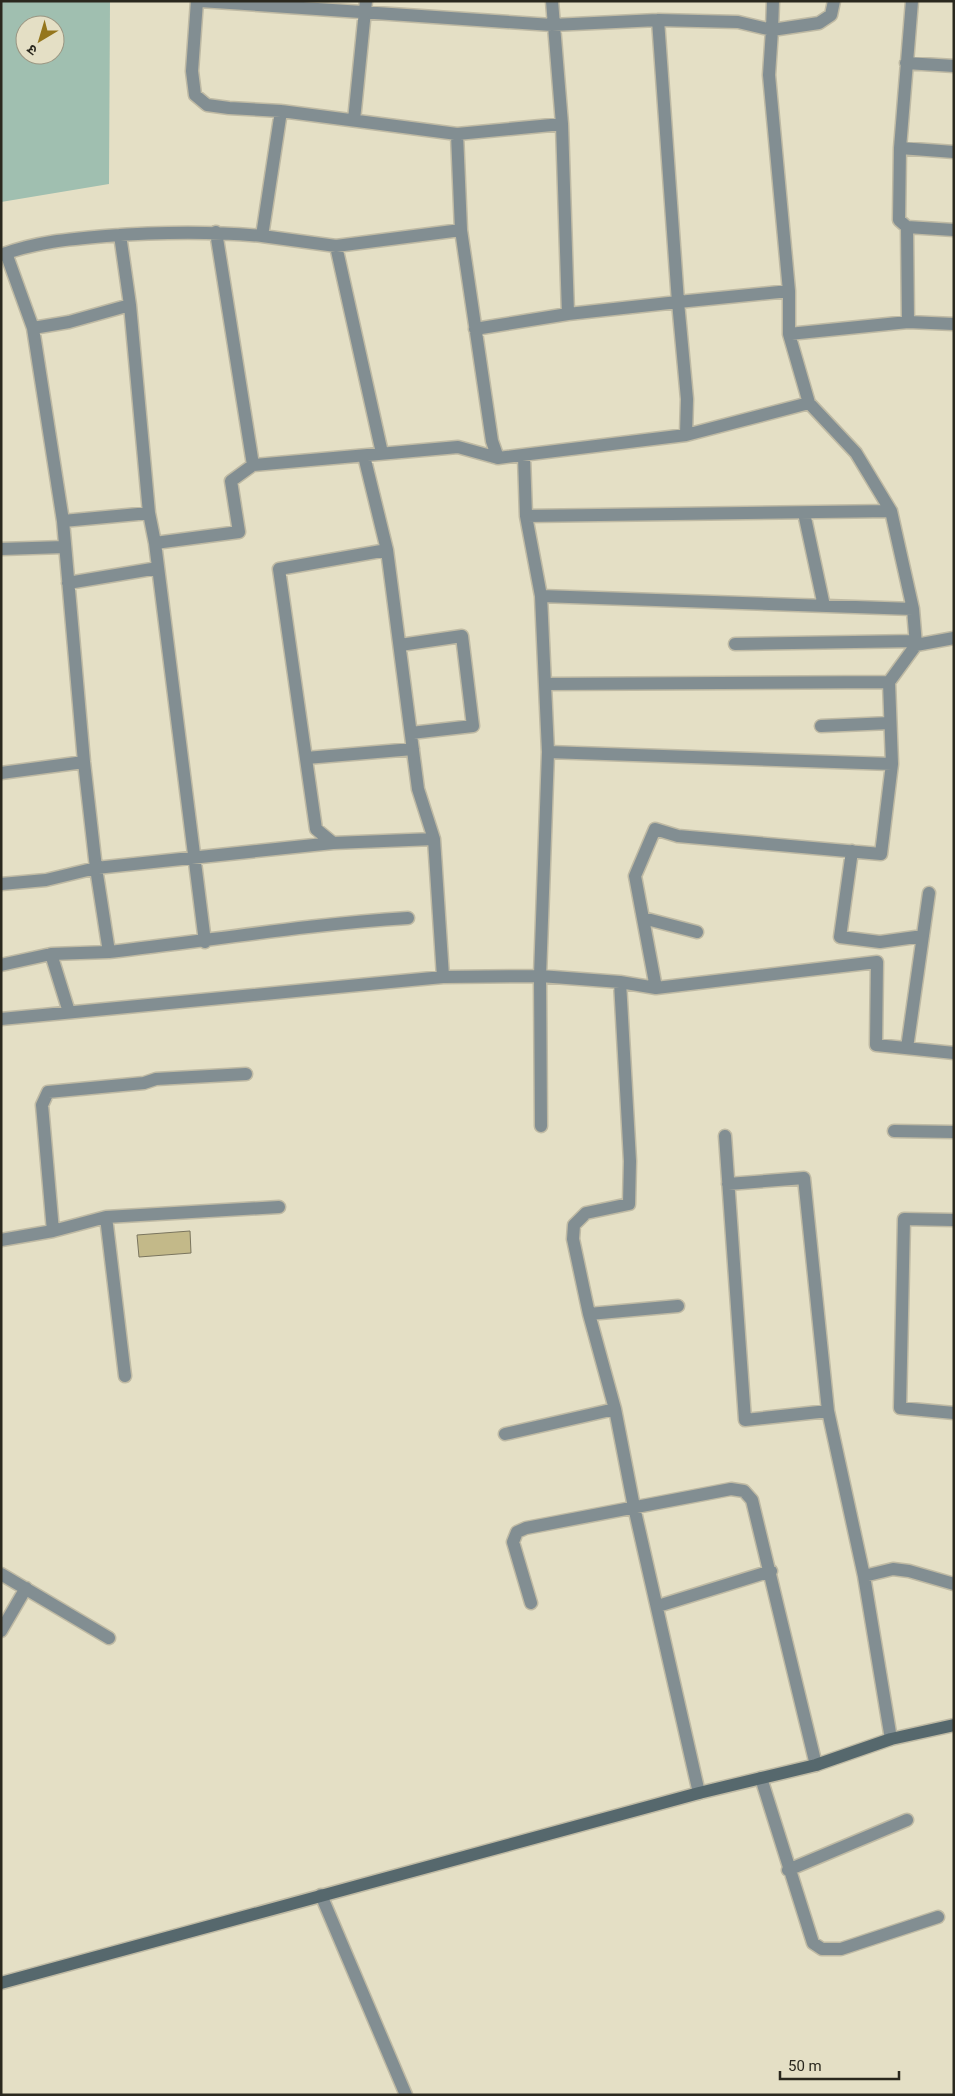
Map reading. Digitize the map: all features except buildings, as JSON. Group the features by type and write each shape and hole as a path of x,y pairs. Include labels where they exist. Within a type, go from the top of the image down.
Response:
{"street":[{"path":"562,124 457,134 281,111 207,105 196,95 192,71 198,1 366,6 552,25 658,20 738,22 772,30 819,23 831,15 834,1"},
{"path":"552,1 552,25 562,124 568,314"},
{"path":"656,988 636,876 655,829 678,836 881,854 892,764 888,682 916,643 913,609 891,511 856,453 809,403 790,334 789,291 769,75 773,1"},
{"path":"912,1 900,148 899,220 907,227 954,230"},
{"path":"354,120 366,6"},
{"path":"658,20 678,302 687,399 686,435"},
{"path":"906,63 954,66"},
{"path":"262,236 281,111"},
{"path":"457,134 461,230 492,442 498,458"},
{"path":"900,148 954,152"},
{"path":"907,227 908,322"},
{"path":"109,952 96,868 84,762 63,521 33,328 4,254 56,240 162,232 216,232 336,246 461,230"},
{"path":"216,232 253,465"},
{"path":"120,235 130,305 149,513 155,543 205,942"},
{"path":"336,246 382,453"},
{"path":"475,328 568,314 789,291"},
{"path":"33,328 69,322 130,305"},
{"path":"790,334 908,322 954,324"},
{"path":"155,543 239,532 231,481 253,465 458,447 498,458 524,456 686,435 809,403"},
{"path":"364,456 387,550 418,790 434,839 443,977"},
{"path":"524,456 526,516 541,596 548,752 540,976 541,1126"},
{"path":"526,516 891,511"},
{"path":"63,521 149,513"},
{"path":"804,513 824,606"},
{"path":"1,549 64,547"},
{"path":"333,843 316,829 279,569 387,550"},
{"path":"68,583 158,568"},
{"path":"541,596 913,609"},
{"path":"400,645 462,636 473,726 411,733"},
{"path":"735,644 916,643 954,638"},
{"path":"545,684 888,682"},
{"path":"821,726 890,723"},
{"path":"306,758 413,749"},
{"path":"548,752 892,764"},
{"path":"1,773 84,762"},
{"path":"1,884 46,880 96,868 333,843 434,839"},
{"path":"852,851 840,937 880,942 923,936"},
{"path":"907,1048 929,892"},
{"path":"1,965 51,954 109,952 205,942 286,929 408,918"},
{"path":"643,918 697,932"},
{"path":"51,954 69,1012"},
{"path":"1,1019 443,977 540,976 620,982 656,988 877,962 876,1045 954,1052"},
{"path":"620,982 630,1161 629,1204 586,1213 574,1225 573,1239 589,1314 615,1409 634,1507 699,1793"},
{"path":"53,1231 42,1105 48,1092 144,1083 156,1079 246,1074"},
{"path":"894,1132 954,1132"},
{"path":"725,1136 745,1420 828,1411"},
{"path":"728,1184 804,1178 828,1411 864,1576 891,1739"},
{"path":"1,1240 53,1231 106,1217 280,1207"},
{"path":"106,1217 125,1376"},
{"path":"954,1220 904,1219 900,1408 954,1413"},
{"path":"589,1314 678,1306"},
{"path":"505,1434 615,1409"},
{"path":"531,1603 513,1542 517,1532 526,1528 730,1489 744,1491 752,1500 771,1571 816,1765"},
{"path":"864,1576 893,1569 909,1571 954,1584"},
{"path":"658,1606 771,1571"},
{"path":"1,1574 109,1638"},
{"path":"1,1631 26,1588"},
{"path":"1,1983 699,1793 816,1765 891,1739 954,1725"},
{"path":"761,1778 812,1943 822,1949 841,1949 938,1917"},
{"path":"788,1870 907,1820"},
{"path":"321,1895 406,2095"}],"green space":[{"path":"1,1 110,1 109,184 1,202"}]}
